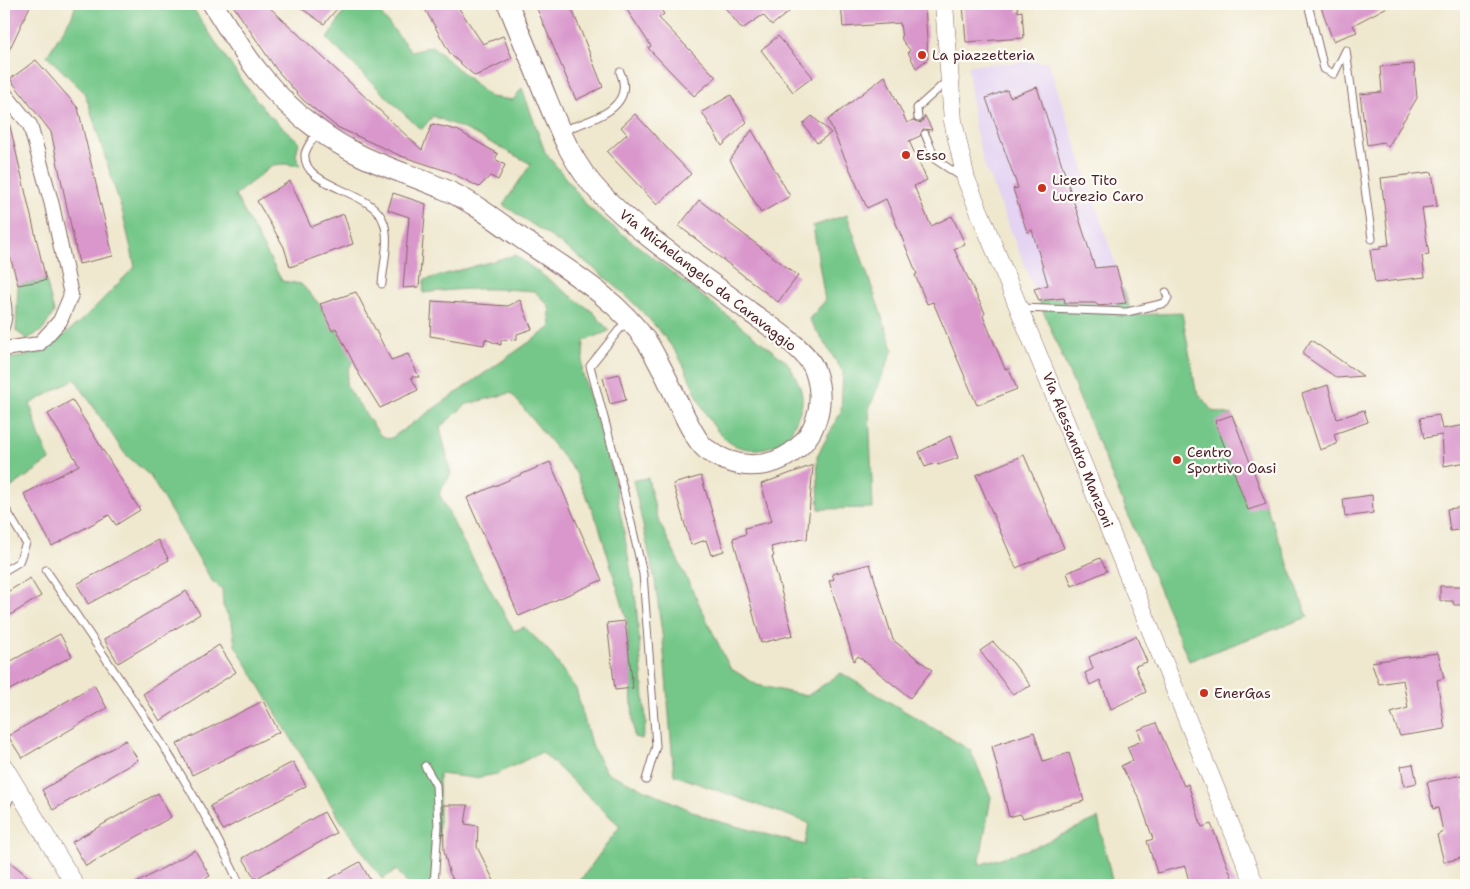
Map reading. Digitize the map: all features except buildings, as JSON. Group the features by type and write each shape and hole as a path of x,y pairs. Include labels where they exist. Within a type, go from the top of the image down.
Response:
{"main road":[{"name":"Via Michelangelo da Caravaggio","path":"213,4 261,78 293,110 318,130 370,162 447,190 475,205 606,298 646,341 703,448 728,460 750,465 773,463 792,454 809,437 818,414 821,392 814,366 782,336 634,224 600,194 579,169 560,131 508,4"}],"street":[{"name":"Via Alessandro Manzoni","path":"944,4 953,121 966,178 1255,885"},
{"path":"4,93 30,125 52,205 71,295 60,321 39,344 4,349"},
{"path":"4,767 75,885"}],"lane":[{"path":"1308,4 1324,69 1334,74 1346,50 1372,239"},
{"path":"560,131 600,117 615,106 624,95 624,82 620,72"},
{"path":"918,118 917,108 950,80"},
{"path":"318,130 305,152 305,162 310,172 370,203 384,222 386,234 382,284"},
{"path":"925,134 936,160 966,178"},
{"path":"4,291 8,301 9,321 4,331"},
{"path":"1020,308 1127,312 1165,302 1168,298 1166,292"},
{"path":"627,320 590,366 623,488 643,574 656,746 646,780"},
{"path":"4,506 26,543 19,562 4,571"},
{"path":"46,570 158,740 219,840 240,885"},
{"path":"425,766 436,785 438,827 434,885"},
{"path":"4,810 16,787"}],"shaded area":[{"name":"Liceo Tito Lucrezio Caro","path":"1048,61 1116,266 1046,277 1047,285 1034,289 984,164 974,125 968,65"}],"green space":[{"path":"76,4 190,4 243,83 268,114 299,142 296,155 300,166 273,165 235,195 282,281 301,284 323,308 354,359 348,371 346,385 380,435 390,439 551,327 549,306 534,291 478,289 423,293 424,280 515,255 593,312 609,331 584,341 582,372 613,474 636,602 646,723 642,739 634,737 627,620 598,523 576,473 511,393 467,404 440,427 451,474 439,493 460,536 514,631 524,627 548,650 576,689 591,744 606,772 710,819 805,845 809,823 674,775 663,641 655,581 633,480 648,478 657,517 730,668 757,685 807,696 841,673 970,750 991,797 979,865 1035,847 1098,818 1113,885 577,885 620,826 542,752 497,774 475,778 439,774 439,836 432,885 408,885 397,870 382,879 341,821 235,645 232,623 223,606 222,589 212,581 150,476 125,454 75,379 30,404 39,435 50,460 6,491 4,486 4,358 22,357 40,350 58,339 75,326 135,267 123,214 85,93 47,56 72,16"},
{"path":"349,4 375,4 380,13 412,52 432,46 490,97 513,100 522,88 545,152 589,208 787,362 800,386 802,405 786,438 773,446 750,449 735,446 719,433 711,423 682,362 657,328 618,288 596,270 503,205 531,164 469,131 433,116 421,130 327,39"},
{"path":"847,215 893,349 869,409 873,508 819,509 817,456 841,412 843,372 809,319 825,301 813,226"},
{"path":"46,280 54,312 43,330 27,339 16,331 18,285"},
{"name":"Centro Sportivo Oasi","path":"1123,289 1132,315 1182,313 1196,390 1212,411 1232,415 1308,617 1189,661 1039,301"}],"place":[{"name":"La piazzetteria","path":"922,55"},
{"name":"Esso","path":"906,155"},
{"name":"Liceo Tito Lucrezio Caro","path":"1042,188"},
{"name":"Centro Sportivo Oasi","path":"1177,460"},
{"name":"EnerGas","path":"1204,693"}]}
